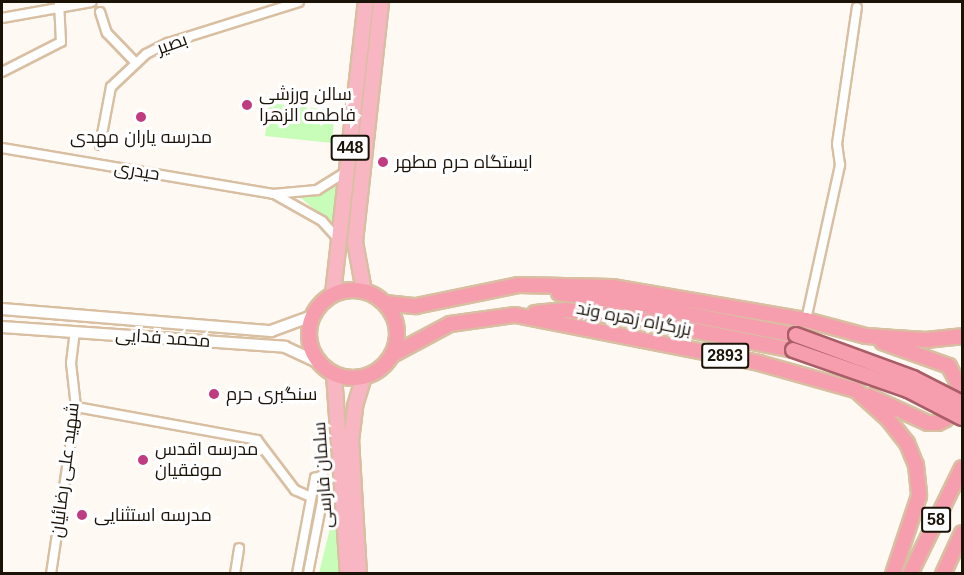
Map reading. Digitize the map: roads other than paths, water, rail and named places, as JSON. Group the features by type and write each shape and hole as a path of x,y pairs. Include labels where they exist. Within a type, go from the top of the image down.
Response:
{"highway":[{"name":"بزرگراه زهره وند","path":"518,285 796,335 913,378 963,403"},
{"name":"بزرگراه زهره وند","path":"385,303 416,306 518,285 612,287 806,320 866,336 926,340 963,336"},
{"path":"364,291 385,303 398,331 392,355 386,364 364,377 333,374 320,363 309,341 312,316 333,294 364,291"},
{"name":"بزرگراه زهره وند","path":"392,355 450,324 565,310 615,315 793,350 908,390 963,418"},
{"name":"بزرگراه زهره وند","path":"515,315 759,363 856,390 888,418 907,443 916,465 919,496 892,573"},
{"path":"856,390 928,423 946,419 961,389 949,366 866,336"},
{"name":"58","path":"910,573 963,468"},
{"name":"58","path":"943,573 963,533"}],"main road":[{"name":"448","path":"333,294 366,2"},
{"name":"448","path":"364,291 355,242 381,2"},
{"name":"سلمان فارسی","path":"333,374 348,573"},
{"name":"سلمان فارسی","path":"359,573 351,441 355,406 364,377"}],"street":[{"path":"2,18 59,4 92,2"},
{"name":"بصیر","path":"100,145 111,87 136,63 162,45 299,2"},
{"path":"2,72 61,42 59,4"},
{"path":"806,320 840,165 837,144 857,7"},
{"path":"100,12 107,33 136,63"},
{"name":"حیدری","path":"2,148 273,194"},
{"path":"273,194 317,190 347,171"},
{"path":"273,194 322,221 340,241"},
{"name":"محمد فدایی","path":"2,309 271,331 312,316"},
{"name":"محمد فدایی","path":"2,327 285,347 320,363"},
{"name":"شهید علی رضائیان","path":"51,573 76,407 71,363 75,332"},
{"path":"76,407 257,440 295,490 311,497"},
{"path":"297,573 315,478 321,476 326,481 309,573"},
{"path":"235,573 239,548"}],"place":[{"name":"سالن ورزشی فاطمه الزهرا","path":"247,105"},
{"name":"مدرسه یاران مهدی","path":"141,117"},
{"name":"ایستگاه حرم مطهر","path":"383,162"},
{"name":"سنگبری حرم","path":"214,394"},
{"name":"مدرسه اقدس موفقیان","path":"143,460"},
{"name":"مدرسه استثنایی","path":"82,515"}]}
